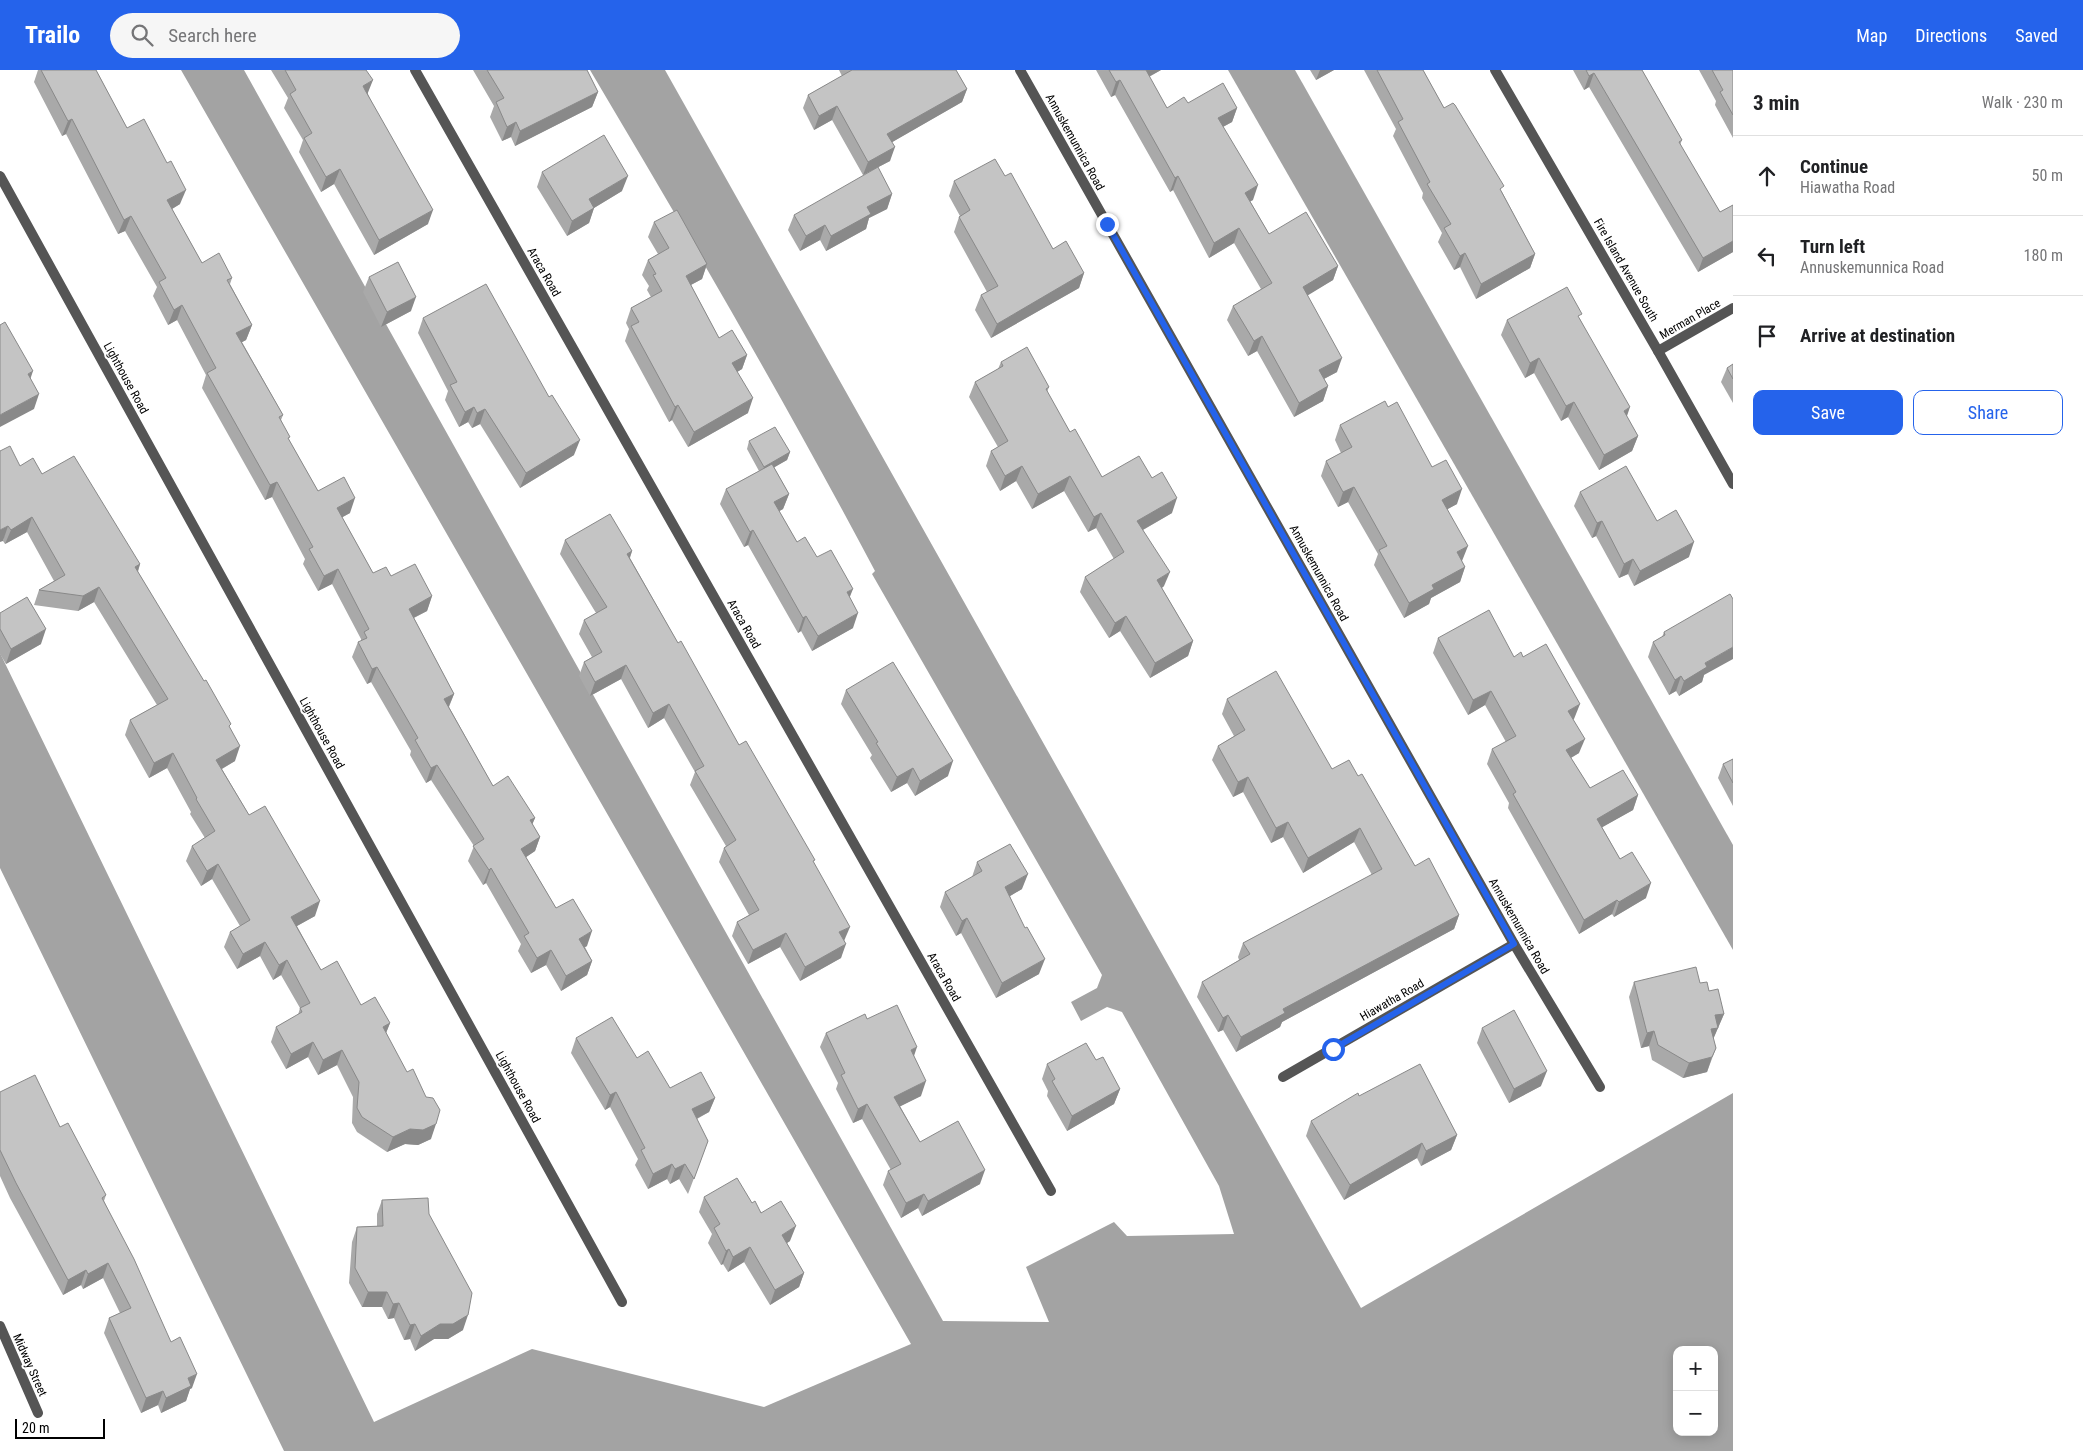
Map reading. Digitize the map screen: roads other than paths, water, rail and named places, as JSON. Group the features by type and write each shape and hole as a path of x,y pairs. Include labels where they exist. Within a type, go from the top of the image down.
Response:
{"street":[{"name":"Araca Road","path":"415,70 1051,1191"},
{"name":"Annuskemunnica Road","path":"1020,70 1514,944 1600,1087"},
{"name":"Fire Island Avenue South","path":"1495,70 1733,484"},
{"name":"Lighthouse Road","path":"0,176 622,1302"},
{"name":"Merman Place","path":"1658,351 1733,308"},
{"name":"Hiawatha Road","path":"1283,1077 1514,944"},
{"name":"Midway Street","path":"0,1326 38,1413"}]}
